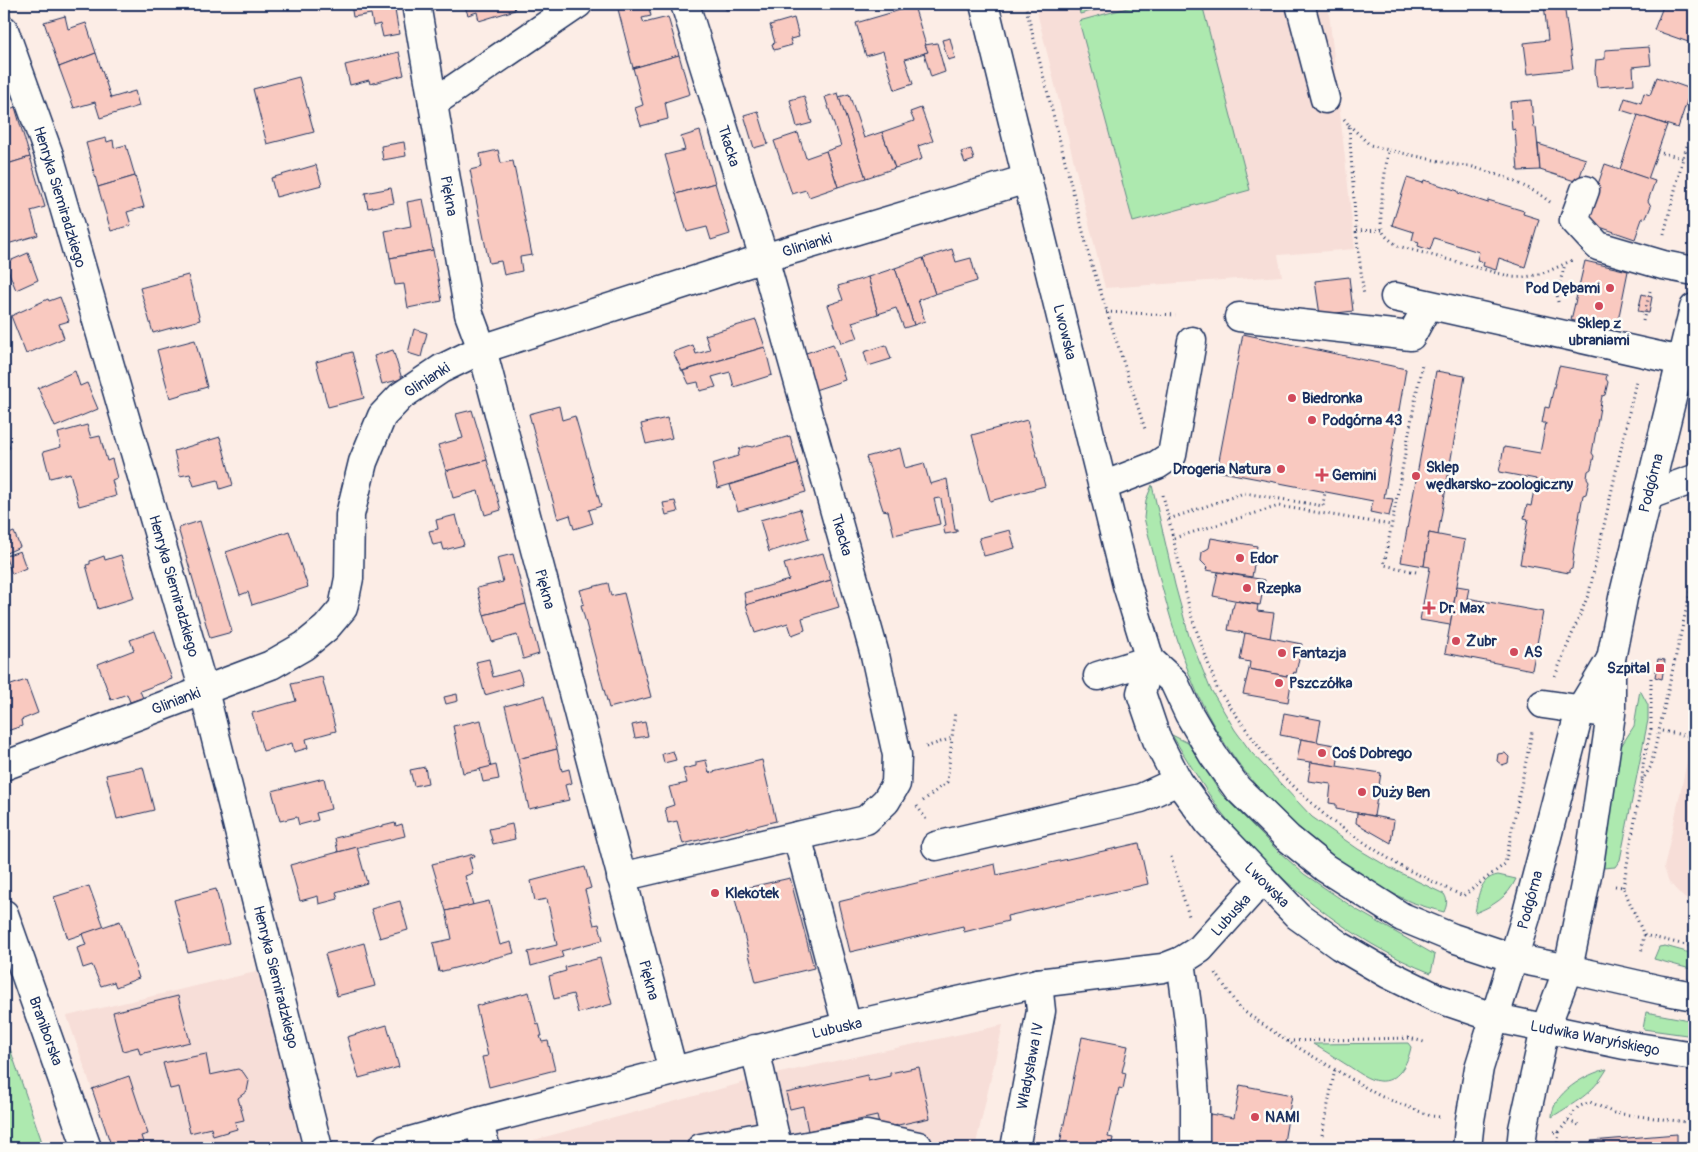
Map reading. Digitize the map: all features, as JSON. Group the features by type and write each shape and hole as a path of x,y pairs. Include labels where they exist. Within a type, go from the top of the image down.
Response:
{"street":[{"name":"Piękna","path":"416,4 469,314 482,349 674,1071"},
{"path":"433,103 578,4"},
{"name":"Tkacka","path":"621,877 866,820 886,801 896,784 897,758 874,648 764,258 685,4"},
{"name":"Lwowska","path":"984,4 1127,585 1150,660 1141,693 1157,740 1178,781 1209,823 1298,916 1340,946 1388,974 1437,998 1496,1018"},
{"path":"1300,4 1325,99"},
{"name":"Henryka Siemiradzkiego","path":"4,30 49,155 204,691 318,1148"},
{"name":"Glinianki","path":"4,766 271,665 304,646 326,628 343,608 349,578 350,515 363,462 382,416 401,396 441,369 482,349 764,258 1027,179"},
{"path":"1585,190 1574,220 1598,246 1663,265 1694,271"},
{"path":"1395,297 1681,362"},
{"path":"1239,318 1412,336 1428,305"},
{"name":"Podgórna","path":"1521,1148 1523,1128 1545,1029 1568,968 1589,865 1611,714 1611,659 1623,598 1694,308"},
{"path":"1102,486 1157,466 1172,455 1192,341"},
{"path":"1648,495 1694,479"},
{"name":"Podgórna","path":"1467,1148 1479,1068 1496,1018 1528,908 1580,710 1611,659"},
{"path":"1098,676 1150,660 1174,682 1189,714 1213,755 1237,788 1288,838 1325,868 1402,916 1453,938 1513,958 1568,968 1694,996"},
{"path":"1543,704 1611,714"},
{"path":"936,846 1141,798 1178,781"},
{"path":"797,836 847,1026"},
{"name":"Lubuska","path":"386,1148 478,1122 847,1026 1038,983 1163,968 1190,955 1262,880"},
{"name":"Braniborska","path":"4,914 87,1148"},
{"path":"1190,955 1189,1021 1195,1097 1196,1148"},
{"name":"Władysława IV","path":"1015,1148 1041,1011 1038,983"},
{"name":"Ludwika Waryńskiego","path":"1496,1018 1625,1045 1694,1056"},
{"path":"755,1049 785,1144"},
{"path":"478,1122 486,1148"},
{"path":"701,1148 749,1144 785,1144 866,1135 918,1146"}],"path":[{"path":"1025,4 1090,258 1157,466 1191,615 1216,688 1273,767 1330,820 1400,866 1463,896 1505,864 1530,739 1589,593 1632,399"},
{"path":"1325,99 1370,145 1457,165 1470,166 1506,178 1538,193 1574,220"},
{"path":"1349,125 1356,231 1368,331"},
{"path":"1388,150 1381,208 1382,230 1388,239 1398,246 1489,269 1512,277 1526,278 1559,267 1598,246"},
{"path":"1658,152 1683,158"},
{"path":"1356,231 1382,230"},
{"path":"1422,253 1423,248"},
{"path":"1106,312 1180,315"},
{"path":"1416,572 1384,565 1422,365"},
{"path":"1169,520 1244,493 1323,506 1325,492"},
{"path":"1174,538 1279,506 1391,525"},
{"path":"1642,782 1651,766 1694,575"},
{"path":"1641,954 1644,935 1623,887 1642,782 1643,764 1652,729 1651,678"},
{"path":"917,806 946,782 955,711"},
{"path":"1662,731 1694,737"},
{"path":"928,746 952,738"},
{"path":"1171,857 1192,928 1190,955 1239,1008 1287,1041 1380,1096 1432,1116 1446,1117"},
{"path":"1614,886 1623,887"},
{"path":"1644,935 1694,947"},
{"path":"1287,1041 1409,1038 1424,1042"},
{"path":"1322,1135 1335,1069"},
{"path":"1557,1148 1559,1132 1578,1107 1590,1102 1614,1113 1694,1123"},
{"path":"1568,1121 1579,1125"},
{"path":"1551,1132 1559,1132"}],"shaded area":[{"path":"1035,4 1328,4 1355,249 1278,255 1282,276 1105,288"},
{"path":"1694,729 1694,906 1669,882 1664,868"},
{"path":"264,970 305,1148 112,1148 67,1016"},
{"path":"1003,1025 975,1148 523,1148 523,1143 775,1074"}],"green space":[{"path":"1078,4 1119,4 1080,14"},
{"path":"1142,4 1202,4 1250,190 1133,222 1079,21"},
{"path":"1152,485 1189,636 1210,688 1235,730 1251,752 1312,817 1358,849 1390,868 1444,894 1447,903 1444,912 1411,902 1345,866 1286,818 1236,760 1215,728 1198,695 1174,630 1144,518 1146,500"},
{"path":"1640,690 1648,705 1648,720 1620,860 1615,867 1603,868 1618,751 1634,726"},
{"path":"1172,735 1188,743 1221,794 1304,874 1357,910 1435,955 1431,973 1372,944 1343,926 1287,882 1262,859 1219,809"},
{"path":"1498,875 1516,879 1504,896 1475,913 1480,889 1483,884"},
{"path":"1665,946 1694,954 1694,970 1654,959 1659,947"},
{"path":"1646,1012 1694,1021 1694,1036 1643,1029"},
{"path":"4,1031 44,1148 4,1148"},
{"path":"1408,1043 1411,1047 1405,1065 1397,1075 1386,1081 1370,1079 1362,1075 1313,1044"},
{"path":"1607,1069 1589,1092 1552,1117 1558,1100 1572,1086 1590,1075"}],"building":[{"path":"351,4 394,4 399,34 383,37 380,24 373,26 371,14 353,17"},
{"path":"464,4 513,4 515,10 479,21 477,12 468,15"},
{"path":"638,4 648,4 651,16 642,18 644,23 668,17 679,55 633,68 618,9"},
{"path":"724,4 745,4 726,10"},
{"path":"1544,4 1564,4 1573,69 1528,74 1524,43 1548,40"},
{"path":"1664,4 1694,4 1694,44 1654,30"},
{"path":"914,6 928,52 905,59 913,84 895,90 883,51 866,56 856,23"},
{"path":"65,16 68,29 86,23 96,53 59,67 44,22"},
{"path":"794,18 799,37 790,39 792,45 774,50 772,44 775,43 770,25"},
{"path":"950,38 955,58 948,60 942,40"},
{"path":"937,43 945,72 931,77 924,53 928,52 925,45"},
{"path":"1649,47 1651,65 1633,67 1634,84 1597,87 1596,60 1605,59 1605,50"},
{"path":"399,52 404,75 370,84 369,80 350,85 345,65"},
{"path":"96,53 111,98 135,91 139,106 100,118 95,102 74,108 59,67"},
{"path":"679,55 690,94 665,102 668,119 641,126 635,108 643,105 633,68"},
{"path":"299,77 314,132 267,144 253,89"},
{"path":"1657,77 1691,89 1678,128 1621,110 1625,98 1641,103 1644,93 1650,95"},
{"path":"838,93 866,178 838,187 826,151 841,146 825,97"},
{"path":"849,94 864,138 882,132 895,168 866,178 839,97"},
{"path":"804,96 812,123 797,127 790,100"},
{"path":"1531,100 1534,128 1536,127 1540,170 1518,171 1515,129 1512,130 1510,102"},
{"path":"15,107 30,157 4,165 4,137 6,136 4,130 4,111"},
{"path":"921,108 933,141 918,146 922,159 895,168 882,132 914,121 910,112"},
{"path":"758,111 768,144 754,148 744,115"},
{"path":"1638,115 1667,125 1648,179 1620,169"},
{"path":"700,131 715,183 676,194 665,155 685,150 681,137"},
{"path":"798,133 806,158 826,151 838,187 809,197 806,190 792,194 774,141"},
{"path":"106,138 107,142 113,140 114,148 126,145 135,176 98,187 86,143"},
{"path":"404,142 406,156 383,160 381,146"},
{"path":"1538,144 1586,159 1578,182 1540,170"},
{"path":"971,149 974,160 965,163 961,152"},
{"path":"498,150 501,163 513,161 532,255 520,257 522,271 504,275 501,261 489,263 470,170 482,167 480,154"},
{"path":"30,157 45,207 31,211 38,235 4,245 4,165"},
{"path":"1605,164 1655,181 1648,201 1651,206 1647,216 1642,219 1635,239 1585,222"},
{"path":"316,165 322,185 276,197 271,178"},
{"path":"135,176 144,207 127,212 131,225 111,231 98,187"},
{"path":"1407,178 1423,183 1424,180 1488,203 1488,200 1524,211 1523,214 1539,219 1525,267 1499,258 1496,270 1483,266 1484,262 1477,260 1479,252 1434,238 1430,250 1418,246 1419,242 1412,240 1414,232 1392,225"},
{"path":"715,183 730,234 711,240 707,227 687,232 676,194"},
{"path":"391,188 394,203 368,208 365,193"},
{"path":"423,199 433,250 390,258 385,231 411,226 407,202"},
{"path":"952,249 956,262 971,258 977,281 935,294 923,258"},
{"path":"433,250 442,301 408,308 404,284 395,285 390,258"},
{"path":"28,253 38,280 16,290 5,263"},
{"path":"923,258 935,294 918,300 925,321 914,325 895,268"},
{"path":"1585,261 1628,271 1616,331 1571,320"},
{"path":"895,268 914,325 904,328 896,308 878,314 868,277"},
{"path":"188,275 200,320 153,333 140,288"},
{"path":"868,277 878,314 852,322 858,338 841,343 828,305 843,300 838,286"},
{"path":"1349,277 1353,311 1320,315 1315,281"},
{"path":"1642,294 1652,297 1649,313 1638,311"},
{"path":"60,297 69,321 59,324 64,338 26,354 11,316 48,299 49,301"},
{"path":"756,320 765,347 682,371 673,352 693,345 696,354 710,350 705,335"},
{"path":"414,329 427,333 421,357 408,353"},
{"name":"Podgórna 43","path":"1243,334 1406,369 1384,498 1393,499 1389,516 1370,512 1373,501 1217,471"},
{"path":"195,340 207,387 170,398 157,350"},
{"path":"833,344 845,380 815,390 803,354"},
{"path":"886,345 891,359 868,366 864,352"},
{"path":"765,347 772,375 734,387 730,372 712,377 716,387 700,391 698,382 689,384 683,371"},
{"path":"393,350 402,379 382,384 374,356"},
{"path":"352,352 364,398 328,407 316,362"},
{"path":"1559,366 1607,375 1606,379 1608,382 1605,395 1602,396 1592,453 1594,456 1591,469 1588,471 1587,478 1589,481 1586,494 1583,495 1573,552 1572,569 1569,570 1569,573 1520,564 1528,519 1524,518 1527,505 1531,506 1536,479 1499,472 1504,447 1540,453 1546,423 1542,423 1545,407 1549,408"},
{"path":"75,371 80,386 87,383 98,409 55,427 38,388"},
{"path":"1436,371 1465,376 1438,535 1429,533 1424,566 1401,562"},
{"path":"559,406 562,420 575,416 601,506 589,510 593,523 574,529 570,515 558,519 529,414"},
{"path":"472,410 487,460 446,471 438,445 463,438 456,414"},
{"path":"667,418 672,438 646,444 641,424"},
{"path":"1027,420 1045,486 990,501 972,435"},
{"path":"87,425 91,438 100,436 107,461 112,459 117,478 112,480 116,496 79,506 70,473 50,478 43,452 61,447 58,433"},
{"path":"4,433 10,448 4,450"},
{"path":"790,436 798,464 718,488 712,464 738,456 740,448 752,447"},
{"path":"220,437 233,485 220,489 218,480 194,486 190,474 180,476 174,451"},
{"path":"900,448 905,468 924,463 930,484 947,479 955,530 957,532 945,534 943,526 946,525 941,499 939,498 934,499 940,524 894,535 888,511 883,510 866,457"},
{"path":"487,460 501,510 485,515 478,491 453,498 446,471"},
{"path":"798,464 806,492 738,511 730,485"},
{"path":"675,501 678,512 666,515 663,503"},
{"path":"800,509 809,539 769,552 760,520"},
{"path":"456,515 464,545 444,550 442,543 433,545 429,531 438,529 436,520"},
{"path":"200,521 232,632 210,638 178,528"},
{"path":"1010,530 1015,548 984,556 979,538"},
{"path":"289,531 308,587 252,605 248,592 240,595 226,552"},
{"path":"14,532 20,547 4,554 4,536"},
{"path":"1429,533 1465,540 1450,625 1420,620 1430,567 1424,566"},
{"path":"1211,538 1257,546 1252,577 1206,570 1207,567 1201,561 1202,552 1209,548"},
{"path":"20,551 26,568 12,574 5,556"},
{"path":"823,553 831,580 746,605 744,593 789,580 784,564"},
{"path":"513,554 526,604 484,615 477,588 503,582 497,558"},
{"path":"121,555 134,598 98,609 86,565 90,564 90,561 104,556 105,560"},
{"path":"1218,572 1265,580 1260,605 1213,596"},
{"path":"831,580 839,607 802,618 805,630 792,635 788,623 755,633 746,605"},
{"path":"608,583 611,596 624,593 651,697 609,708 581,605 584,604 580,590"},
{"path":"1457,586 1469,588 1467,598 1543,612 1532,670 1445,653"},
{"path":"4,597 9,616 4,618"},
{"path":"1235,601 1258,605 1257,611 1274,613 1270,638 1228,630"},
{"path":"526,604 539,654 523,659 517,635 492,642 484,615"},
{"path":"155,631 172,679 140,691 143,698 130,702 127,694 111,700 98,664 134,650 130,640"},
{"path":"1245,633 1302,644 1296,673 1294,672 1292,677 1249,669 1250,662 1240,660"},
{"path":"489,659 493,677 519,670 523,684 485,695 476,662"},
{"path":"1658,659 1665,660 1662,679 1655,677"},
{"path":"1249,669 1292,677 1288,702 1243,694"},
{"path":"322,677 336,731 306,739 308,748 294,752 292,743 263,751 252,713 296,701 291,684"},
{"path":"26,680 38,713 21,720 22,726 4,732 4,681 8,686"},
{"path":"457,694 458,701 446,704 444,697"},
{"path":"544,696 557,749 518,759 505,706"},
{"path":"1284,713 1321,720 1317,742 1280,735"},
{"path":"481,720 491,767 463,773 453,726"},
{"path":"645,722 648,736 635,738 632,725"},
{"path":"1301,739 1340,746 1337,766 1297,760"},
{"path":"557,749 562,771 569,769 572,783 565,785 569,800 529,809 518,759"},
{"path":"673,751 676,760 664,763 662,754"},
{"path":"1505,753 1509,757 1508,763 1502,765 1497,761 1498,754"},
{"path":"706,760 709,773 762,760 776,821 683,844 677,821 668,823 665,808 674,805 669,787 687,783 683,769 696,766 696,762"},
{"path":"1311,762 1381,773 1374,816 1336,809 1336,804 1329,803 1331,784 1308,781"},
{"path":"496,765 499,779 483,782 480,769"},
{"path":"143,767 154,810 117,819 106,775"},
{"path":"425,767 428,783 414,786 410,770"},
{"path":"324,778 331,809 316,813 318,820 299,825 297,817 280,821 272,791"},
{"path":"1357,813 1394,820 1391,843 1356,823"},
{"path":"395,823 396,826 402,824 405,836 338,852 335,838"},
{"path":"512,824 515,839 493,844 489,829"},
{"path":"1139,843 1148,884 1007,916 1008,921 964,932 963,926 850,952 838,902 995,864 997,875"},
{"path":"357,847 367,883 336,892 338,899 319,904 318,896 300,901 290,865"},
{"path":"474,854 475,857 469,858 473,873 465,876 473,905 446,911 432,864"},
{"path":"585,867 591,888 585,890 594,925 599,924 603,940 561,951 563,957 531,966 528,952 557,945 547,899 535,901 531,881"},
{"path":"790,878 814,968 756,982 733,891"},
{"path":"89,886 104,927 68,939 54,897"},
{"path":"216,889 229,943 188,953 174,900"},
{"path":"400,901 408,930 380,938 371,909"},
{"path":"489,901 500,945 511,942 514,953 439,972 433,943 452,939 446,911"},
{"path":"120,921 139,978 116,987 114,982 101,986 92,965 83,968 77,948 86,945 82,934"},
{"path":"364,943 375,986 337,996 325,954"},
{"path":"600,958 612,1004 578,1013 573,994 554,999 549,976 566,971 565,967"},
{"path":"529,992 537,1025 539,1024 542,1042 548,1041 555,1070 489,1087 482,1057 488,1056 476,1006"},
{"path":"178,996 190,1042 140,1054 138,1047 123,1051 113,1012"},
{"path":"387,1025 399,1067 359,1078 347,1037"},
{"path":"1082,1037 1128,1046 1122,1072 1126,1073 1123,1089 1119,1088 1108,1137 1113,1138 1111,1148 1059,1148"},
{"path":"206,1054 210,1075 238,1069 243,1072 249,1081 247,1091 238,1098 244,1120 235,1122 237,1129 213,1136 211,1128 190,1133 179,1087 170,1089 163,1063"},
{"path":"919,1067 930,1118 880,1129 877,1116 808,1131 803,1106 790,1109 786,1093 867,1075 868,1081 890,1076 890,1073"},
{"path":"129,1076 148,1134 141,1136 145,1148 112,1148 92,1089"},
{"path":"1240,1085 1292,1095 1283,1148 1205,1148 1210,1114 1234,1118"},
{"path":"1677,1134 1677,1143 1687,1142 1688,1148 1591,1148 1591,1141"}],"place":[{"name":"Pod Dębami","path":"1610,288"},
{"name":"Sklep z ubraniami","path":"1599,306"},
{"name":"Biedronka","path":"1292,398"},
{"name":"Podgórna 43","path":"1312,420"},
{"name":"Drogeria Natura","path":"1281,469"},
{"name":"Gemini","path":"1322,475"},
{"name":"Sklep wędkarsko-zoologiczny","path":"1416,476"},
{"name":"Edor","path":"1240,558"},
{"name":"Rzepka","path":"1247,588"},
{"name":"Dr. Max","path":"1429,608"},
{"name":"Żubr","path":"1456,641"},
{"name":"AS","path":"1514,652"},
{"name":"Fantazja","path":"1282,653"},
{"name":"Szpital","path":"1660,668"},
{"name":"Pszczółka","path":"1279,683"},
{"name":"Coś Dobrego","path":"1322,753"},
{"name":"Duży Ben","path":"1362,792"},
{"name":"Klekotek","path":"715,893"},
{"name":"NAMI","path":"1255,1117"}]}
